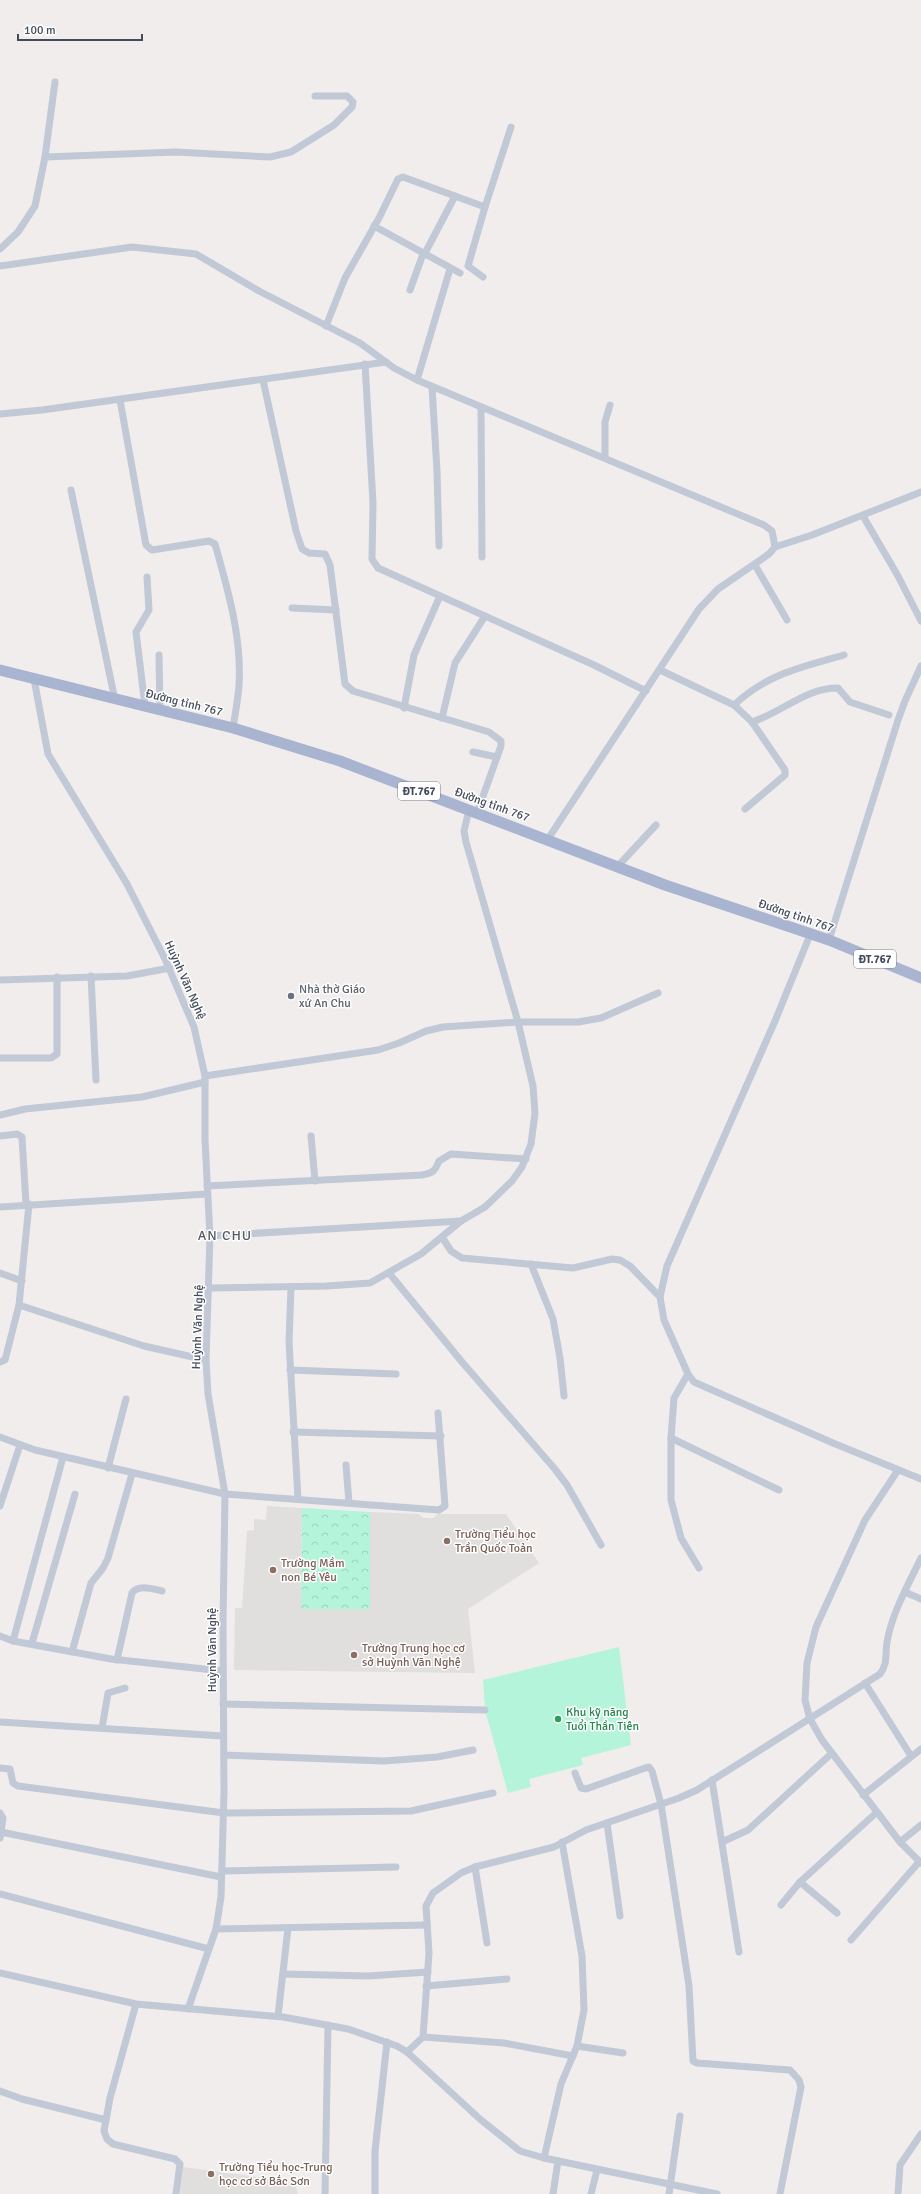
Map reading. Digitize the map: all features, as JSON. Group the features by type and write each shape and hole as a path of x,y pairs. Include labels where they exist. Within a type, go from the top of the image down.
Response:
{"main road":[{"name":"Đường tỉnh 767","path":"0,670 115,700 233,728 340,761 548,839 617,867 810,935 829,940 921,978"}],"street":[{"path":"0,250 18,232 35,206 45,157 55,82"},
{"path":"45,157 176,152 270,157 290,152 334,125 352,107 352,102 346,96 315,96"},
{"path":"483,277 468,266 511,127"},
{"path":"326,326 345,278 400,177 485,207"},
{"path":"410,290 424,254 455,196"},
{"path":"374,226 460,273"},
{"path":"0,266 132,247 196,254 326,326 360,343 386,362 417,380 605,457 764,525 772,531 775,547"},
{"path":"417,380 450,268"},
{"path":"0,414 120,400 386,362"},
{"path":"365,364 373,503 372,559 378,568 386,573 485,616 646,691"},
{"path":"210,1288 364,1284 389,1273 421,1254 461,1221 485,1207 512,1181 526,1159 531,1144 535,1113 533,1086 518,1022 464,831 497,757 501,746 501,741 489,732 404,708 348,688 345,684 328,559 325,554 309,553 302,549 296,531 263,380"},
{"path":"432,387 437,471 439,546"},
{"path":"120,400 146,544 152,550 209,541 215,544 234,617 238,649 239,685 233,728"},
{"path":"605,457 605,422 610,405"},
{"path":"481,407 482,557"},
{"path":"71,490 115,700"},
{"path":"548,839 699,609 718,589 770,554 775,547 812,536 921,492"},
{"path":"862,516 898,576 921,621"},
{"path":"755,565 787,620"},
{"path":"145,706 136,632 149,610 147,576"},
{"path":"404,708 414,655 440,596"},
{"path":"292,608 336,610"},
{"path":"442,718 455,664 485,616"},
{"path":"159,655 160,710"},
{"path":"734,705 754,688 782,673 844,655"},
{"path":"829,940 900,714 921,666"},
{"path":"660,670 734,705 752,722 786,772 746,809"},
{"name":"Huỳnh Văn Nghệ","path":"34,679 48,754 127,884 170,968 194,1027 205,1079 207,1194 210,1236 210,1288 206,1360 208,1394 225,1494 223,1671 224,1813 221,1874 216,1929 188,2009"},
{"path":"752,722 770,716 803,695 831,688 838,688 850,702 890,715"},
{"path":"473,752 497,757"},
{"path":"617,867 656,825"},
{"path":"810,935 775,1021 667,1266 660,1297 664,1320 688,1374 694,1382 702,1387 921,1479"},
{"path":"0,980 127,976 170,968"},
{"path":"91,976 96,1080"},
{"path":"0,1058 51,1058 57,1054 58,977"},
{"path":"0,1116 25,1109 142,1097 205,1079 378,1050 400,1044 426,1031 443,1027 518,1022 578,1022 601,1018 658,993"},
{"path":"0,1136 17,1134 22,1138 28,1204 19,1305 5,1360 0,1362"},
{"path":"311,1136 315,1182"},
{"path":"207,1186 315,1182 431,1173 436,1170 439,1161 451,1154 526,1159"},
{"path":"0,1207 28,1204 207,1194"},
{"path":"210,1236 461,1221"},
{"path":"442,1237 450,1251 462,1258 573,1268 612,1259 620,1260 630,1266 660,1297"},
{"path":"531,1264 553,1319 560,1358 564,1396"},
{"path":"0,1273 22,1281"},
{"path":"389,1273 462,1362 554,1468 567,1486 601,1545"},
{"path":"291,1287 289,1342 298,1499"},
{"path":"19,1305 144,1346 206,1360"},
{"path":"290,1370 396,1374"},
{"path":"688,1374 674,1398 671,1438 672,1504 681,1538 699,1568"},
{"path":"108,1468 126,1399"},
{"path":"0,1437 20,1445 63,1457 132,1474 225,1494 443,1509 445,1506 441,1436 438,1413"},
{"path":"293,1432 441,1436"},
{"path":"671,1438 779,1490"},
{"path":"0,1506 20,1445"},
{"path":"14,1641 63,1457"},
{"path":"346,1465 349,1503"},
{"path":"851,1940 920,1862 900,1842 863,1795 832,1753 810,1719 805,1700 804,1679 806,1662 816,1627 865,1520 898,1470"},
{"path":"72,1652 91,1583 103,1568 108,1558 132,1474"},
{"path":"32,1644 75,1494"},
{"path":"407,2052 423,2037 428,1972 426,1906 433,1893 461,1873 475,1867 539,1852 607,1823 679,1798 712,1780 880,1674 884,1670 887,1641 898,1608 921,1558"},
{"path":"117,1660 134,1589 140,1588 162,1591"},
{"path":"905,1592 921,1599"},
{"path":"0,1636 14,1641 117,1660 223,1671"},
{"path":"865,1683 911,1756"},
{"path":"102,1728 108,1693 124,1688"},
{"path":"223,1704 485,1710"},
{"path":"0,1722 223,1736"},
{"path":"863,1795 921,1749"},
{"path":"224,1755 384,1761 437,1757 473,1750"},
{"path":"722,1842 748,1830 832,1753"},
{"path":"0,1768 10,1769 13,1783 18,1786 224,1813 411,1811 494,1793"},
{"path":"575,1773 581,1788 586,1789 649,1768 652,1771 661,1804 689,1986 693,2061 697,2063 790,2070 799,2080 800,2087 780,2194"},
{"path":"712,1780 739,1952"},
{"path":"781,1905 800,1882 877,1812"},
{"path":"0,1813 3,1818 1,1835 221,1874 396,1867"},
{"path":"607,1823 620,1916"},
{"path":"900,1842 921,1825"},
{"path":"544,2158 561,2084 577,2046 584,2010 584,1970 562,1842"},
{"path":"475,1867 487,1943"},
{"path":"800,1882 837,1913"},
{"path":"0,1894 209,1948"},
{"path":"216,1929 427,1925"},
{"path":"278,2016 288,1928"},
{"path":"283,1974 368,1976 428,1972"},
{"path":"0,1973 136,2004 278,2016 348,2029 387,2042 407,2052 481,2120 520,2150 544,2158 597,2170 717,2194"},
{"path":"426,1986 507,1979"},
{"path":"136,2004 110,2098 104,2131 107,2140 114,2144 166,2156 178,2162 180,2164 176,2194"},
{"path":"325,2194 328,2025"},
{"path":"423,2037 504,2043 573,2056"},
{"path":"375,2194 375,2151 387,2042"},
{"path":"577,2046 623,2053"},
{"path":"0,2091 22,2099 106,2120"},
{"path":"669,2194 669,2185 680,2116"},
{"path":"898,2194 900,2164 921,2134"},
{"path":"553,2194 558,2161"},
{"path":"591,2194 597,2170"}],"shaded area":[{"path":"267,1506 302,1508 301,1608 370,1609 370,1512 419,1514 423,1518 434,1518 437,1514 506,1514 539,1563 468,1609 475,1673 234,1670 235,1608 242,1608 247,1531 254,1530 254,1519 266,1520"},
{"name":"Trường Tiểu học-Trung học cơ sở Bắc Sơn","path":"183,2167 294,2182 298,2194 180,2194"}],"green space":[{"path":"302,1508 370,1512 370,1609 301,1609"},
{"name":"Khu kỹ năng Tuổi Thần Tiên","path":"619,1647 631,1745 581,1758 583,1765 529,1779 531,1787 508,1793 485,1710 483,1680"}],"place":[{"name":"Nhà thờ Giáo xứ An Chu","path":"291,996"},
{"name":"Trường Tiểu học Trần Quốc Toản","path":"447,1541"},
{"name":"Trường Mầm non Bé Yêu","path":"273,1570"},
{"name":"Trường Trung học cơ sở Huỳnh Văn Nghệ","path":"354,1655"},
{"name":"Khu kỹ năng Tuổi Thần Tiên","path":"558,1719"},
{"name":"Trường Tiểu học-Trung học cơ sở Bắc Sơn","path":"211,2174"}],"district":[{"name":"AN CHU","path":"225,1235"}]}
